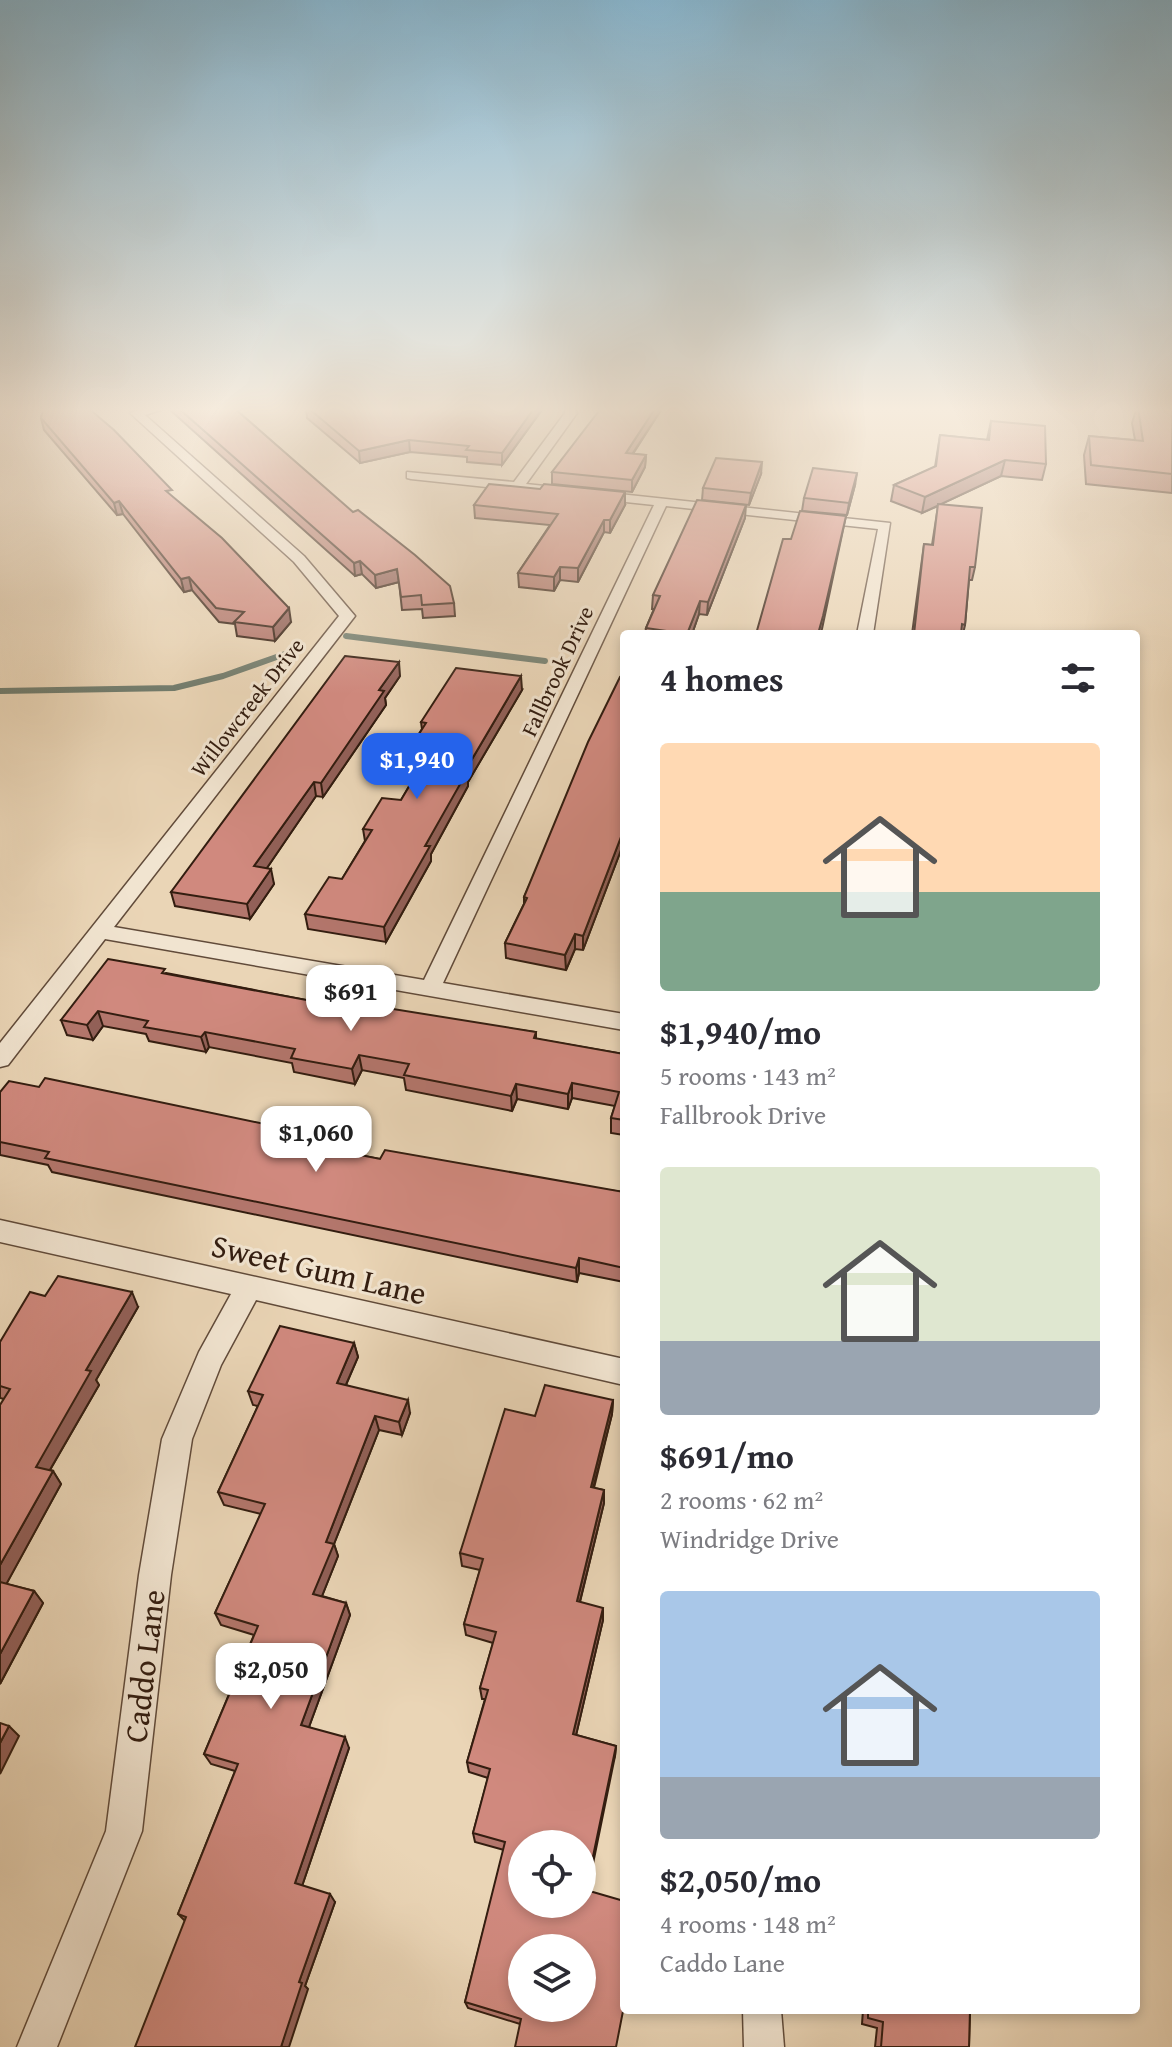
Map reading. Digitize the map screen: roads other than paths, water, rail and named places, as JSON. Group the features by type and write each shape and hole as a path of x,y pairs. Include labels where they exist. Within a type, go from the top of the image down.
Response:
{"street":[{"name":"Willowcreek Drive","path":"1,1057 347,616 299,559 236,503"},
{"name":"Fallbrook Drive","path":"430,989 662,503"},
{"path":"667,503 885,526 866,630"},
{"path":"102,932 620,1021"},
{"name":"Sweet Gum Lane","path":"0,1231 620,1371"},
{"name":"Caddo Lane","path":"37,2047 124,1831 155,1575 177,1439 209,1361 249,1287"},
{"path":"762,2014 764,2047"}],"waterway":[{"path":"346,636 545,661"},
{"path":"0,691 174,688 223,676 285,654"}]}
